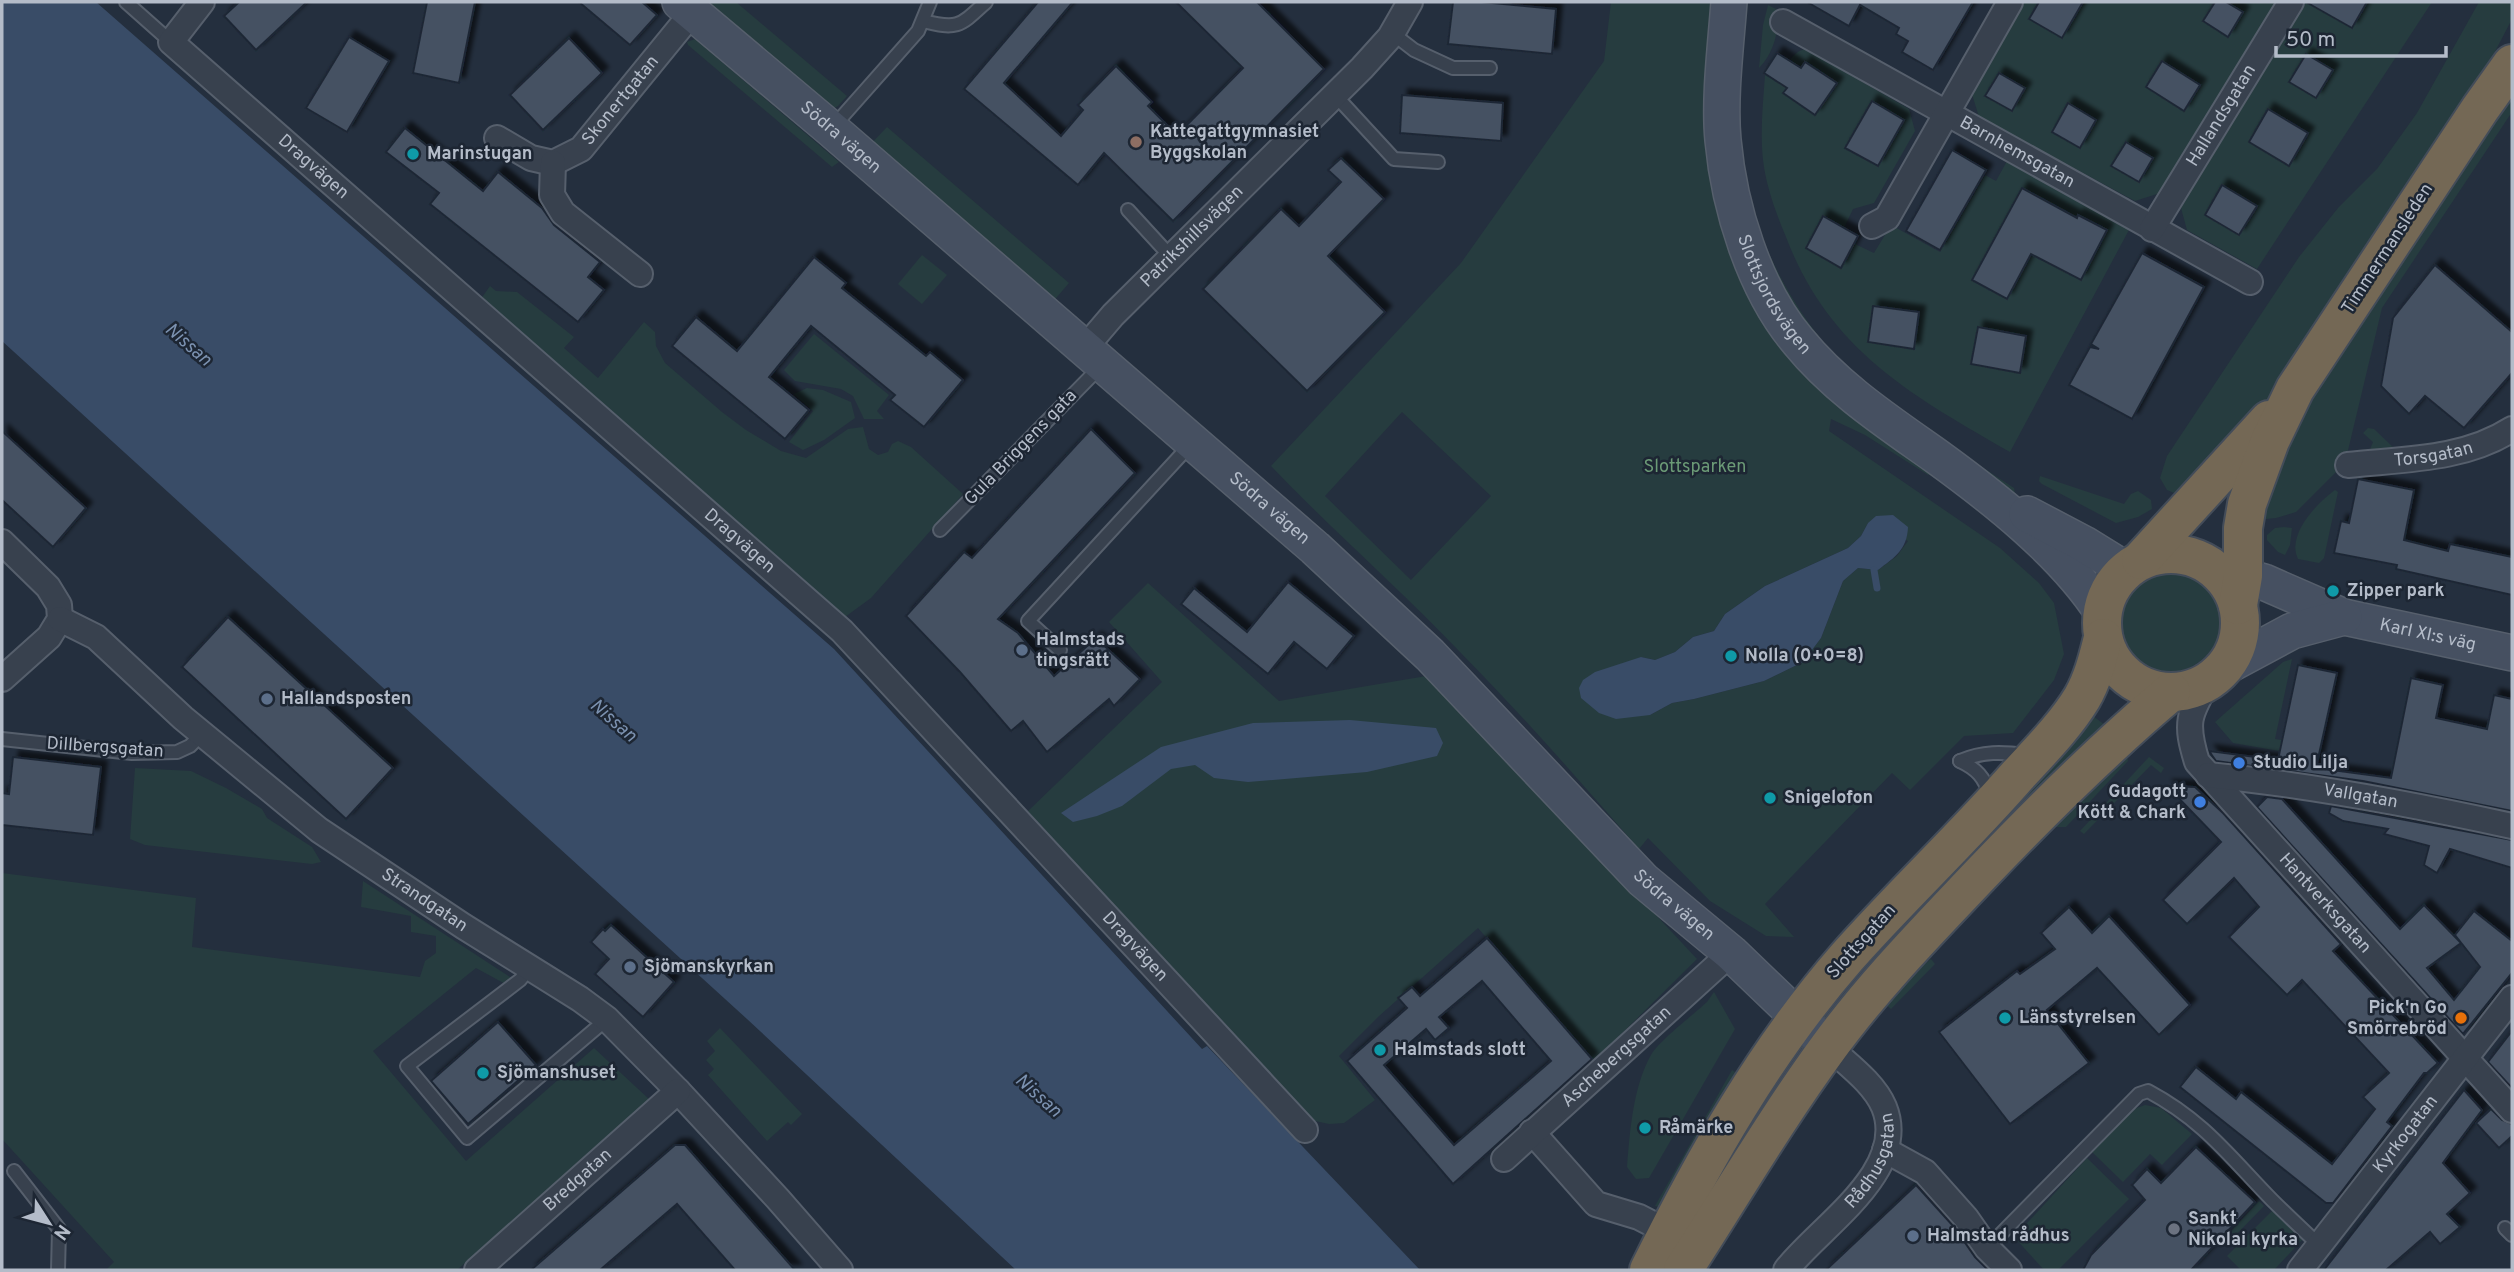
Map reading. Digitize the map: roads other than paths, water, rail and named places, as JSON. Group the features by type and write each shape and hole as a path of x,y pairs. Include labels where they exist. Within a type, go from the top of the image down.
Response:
{"highway":[{"name":"Timmermansleden","path":"2480,108 2512,43"},
{"name":"Timmermansleden","path":"2142,562 2191,529 2214,504 2250,441 2295,389 2480,108 2512,64"},
{"name":"Timmermansleden","path":"2233,585 2247,505 2270,441 2295,389"},
{"path":"2175,553 2191,556 2206,563 2233,585 2240,622 2238,638 2232,654 2216,674 2187,690 2171,692 2148,688 2127,677 2112,659 2103,625 2110,589 2142,562 2175,553"},
{"name":"Slottsgatan","path":"1649,1270 1729,1121 1798,1017 1847,957 2036,756 2082,698 2096,666 2103,625"},
{"path":"1683,1270 1780,1117 1829,1047 1867,999 2022,831 2123,731 2171,692"}],"street":[{"path":"171,42 202,2"},
{"name":"Patrikshillsvägen","path":"1093,357 1113,315 1335,95 1392,33 1410,2"},
{"name":"Slottsjordsvägen","path":"1729,2 1722,139 1735,214 1763,287 1797,341 1854,397 1992,497 2074,575 2087,589 2103,625"},
{"path":"1872,226 1887,218 2010,2"},
{"name":"Hallandsgatan","path":"2152,229 2291,2"},
{"name":"Södra vägen","path":"686,7 831,129 1324,556 1420,646 1643,880 1731,953 1829,1047"},
{"name":"Skonertgatan","path":"553,163 582,149 686,7"},
{"name":"Barnhemsgatan","path":"1783,22 2250,282"},
{"name":"Dragvägen","path":"171,42 842,631 1305,1130"},
{"path":"497,138 531,158 553,163 552,195 563,213 640,274"},
{"name":"Torsgatan","path":"2348,465 2458,453 2493,441 2512,429"},
{"name":"Slottsjordsvägen","path":"1992,497 2084,544 2142,562"},
{"path":"2,542 48,587 60,604 60,619 49,637 3,676"},
{"name":"Karl XI:s väg","path":"2233,585 2273,586 2344,617 2512,653"},
{"name":"Karl XI:s väg","path":"2216,674 2292,631 2344,617"},
{"name":"Strandgatan","path":"60,619 96,637 202,734 319,830 607,1019 678,1091 840,1270"},
{"name":"Hantverksgatan","path":"2216,674 2195,702 2189,722 2190,738 2197,762 2512,1110"},
{"name":"Vallgatan","path":"2208,775 2264,780 2371,797 2512,826"},
{"name":"Aschebergsgatan","path":"1504,1159 1731,953"},
{"name":"Kyrkogatan","path":"2300,1270 2512,998"},
{"name":"Rådhusgatan","path":"1786,1270 1864,1190 1885,1150 1888,1135 1884,1107 1866,1083 1829,1047"},
{"name":"Bredgatan","path":"477,1270 678,1091"},
{"path":"1532,1132 1596,1205 1639,1217 1668,1232"},
{"path":"1885,1150 1925,1172 1966,1218 1987,1248 2009,1270"}],"lane":[{"name":"Dragvägen","path":"126,2 171,42"},
{"path":"831,129 918,31 930,2"},
{"path":"923,21 948,27 965,21 986,2"},
{"path":"1392,33 1414,50 1453,68 1490,68"},
{"path":"1335,95 1394,159 1438,162"},
{"path":"1128,210 1172,258"},
{"name":"Gula Briggens gata","path":"940,530 1093,357"},
{"path":"1060,650 1028,621 1192,442"},
{"name":"Dillbergsgatan","path":"2,739 132,753 177,752 190,746 202,734"},
{"path":"1993,803 1983,777 1973,767 1960,761 1978,753 1989,752 2036,756"},
{"path":"530,968 520,980 407,1066 467,1138 607,1019"},
{"path":"1987,1248 2139,1094 2148,1091 2170,1103 2206,1130 2319,1245"},
{"path":"14,1171 59,1229 58,1270"}],"water":[{"name":"Nissan","path":"2,2 96,2 834,649 1202,1049 1207,1046 1420,1270 1016,1270 747,1019 2,341"},
{"path":"1893,515 1908,527 1903,547 1878,570 1858,568 1843,581 1821,638 1803,662 1764,681 1672,703 1650,715 1616,719 1599,713 1581,698 1579,688 1583,680 1595,672 1641,657 1655,660 1675,652 1693,637 1714,631 1725,614 1765,586 1848,548 1876,516"},
{"path":"1350,720 1436,728 1443,743 1437,756 1367,772 1248,782 1214,778 1195,765 1171,769 1122,806 1097,816 1073,822 1061,813 1161,747 1253,723"}],"waterway":[{"path":"1874,570 1877,588"}],"place":[{"name":"Kattegattgymnasiet Byggskolan","path":"1136,142"},
{"name":"Marinstugan","path":"413,154"},
{"name":"Zipper park","path":"2333,591"},
{"name":"Halmstads tingsrätt","path":"1022,650"},
{"name":"Nolla (0+0=8)","path":"1731,656"},
{"name":"Hallandsposten","path":"267,699"},
{"name":"Studio Lilja","path":"2239,763"},
{"name":"Snigelofon","path":"1770,798"},
{"name":"Gudagott Kött & Chark","path":"2200,802"},
{"name":"Sjömanskyrkan","path":"630,967"},
{"name":"Länsstyrelsen","path":"2005,1018"},
{"name":"Pick'n Go Smörrebröd","path":"2461,1018"},
{"name":"Halmstads slott","path":"1380,1050"},
{"name":"Sjömanshuset","path":"483,1073"},
{"name":"Råmärke","path":"1645,1128"},
{"name":"Sankt Nikolai kyrka","path":"2174,1229"},
{"name":"Halmstad rådhus","path":"1913,1236"}],"park label":[{"name":"Slottsparken","path":"1695,467"}]}
